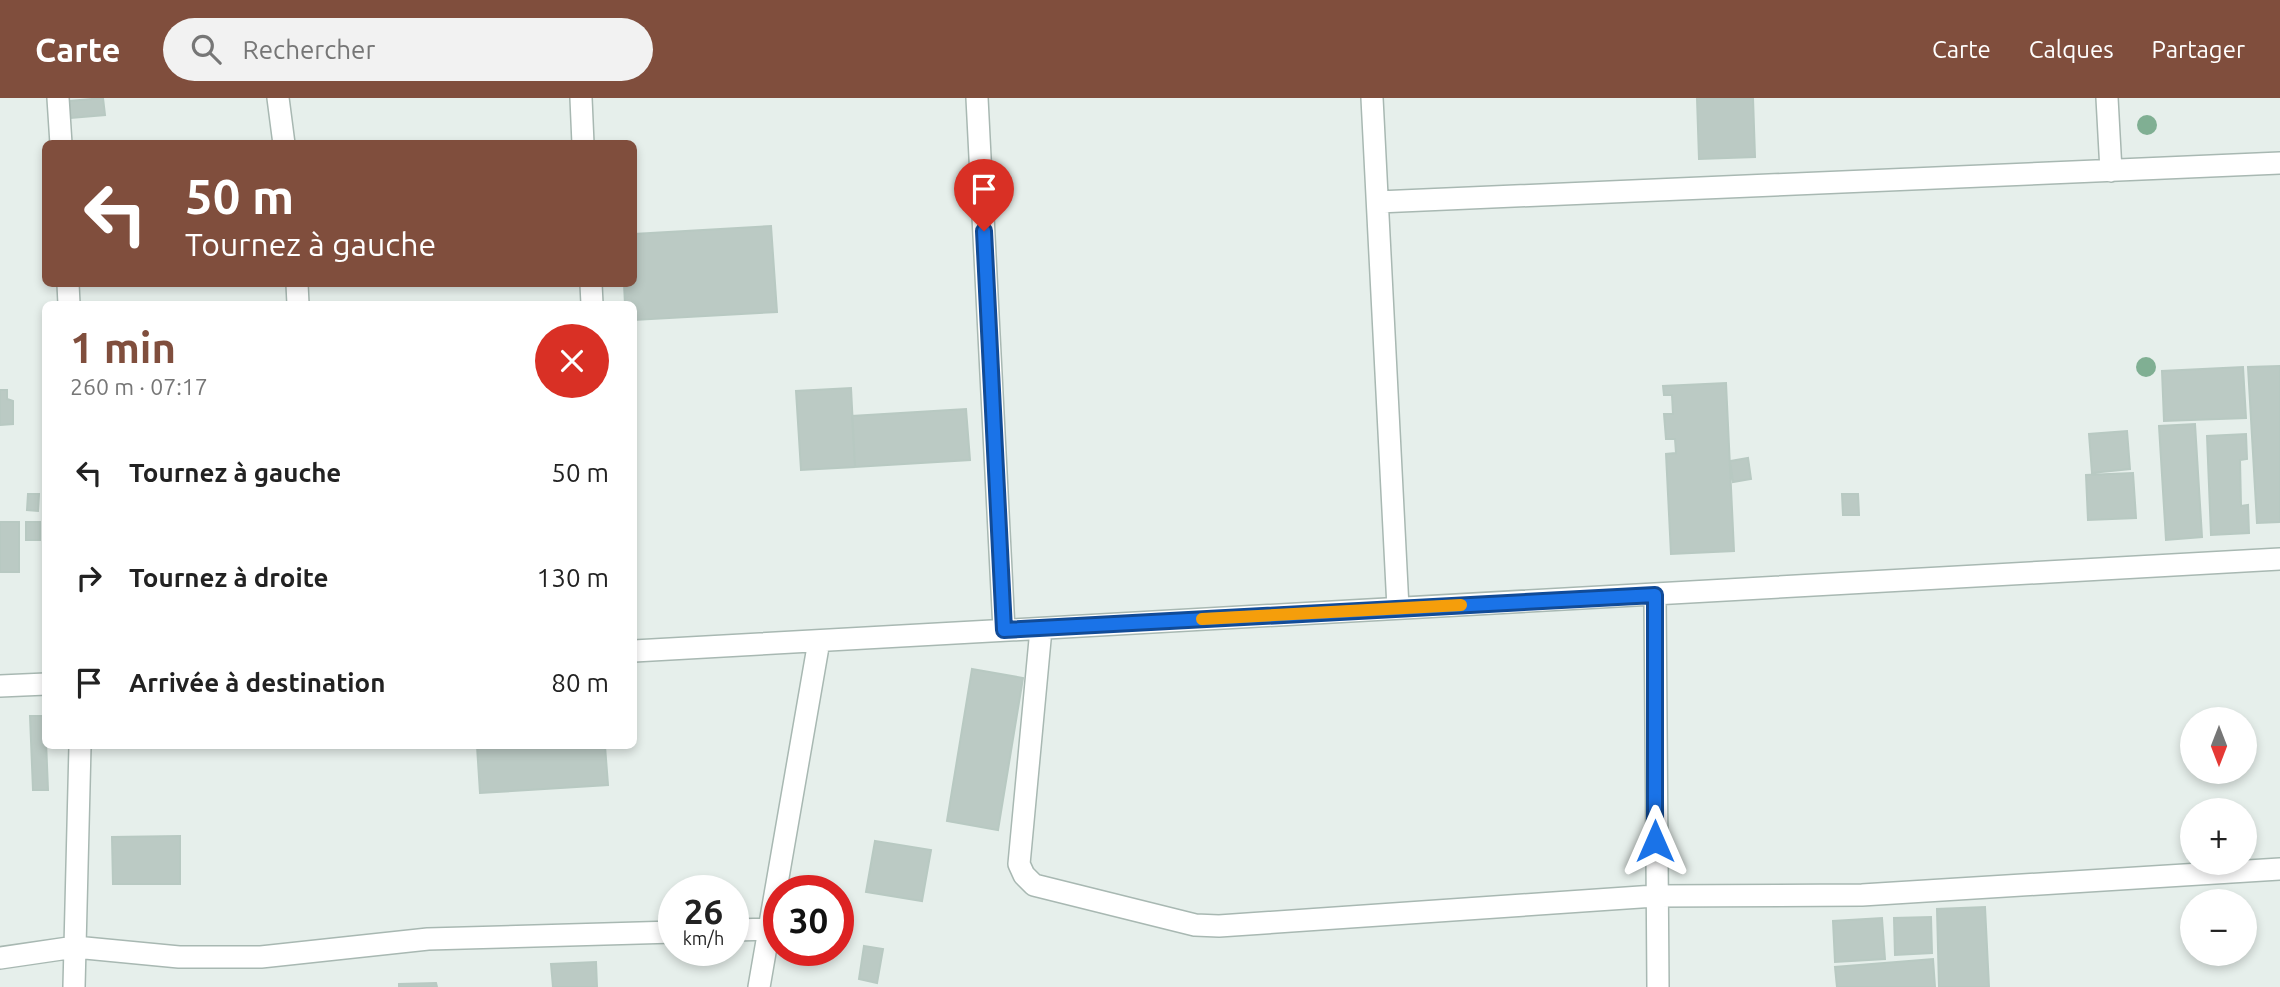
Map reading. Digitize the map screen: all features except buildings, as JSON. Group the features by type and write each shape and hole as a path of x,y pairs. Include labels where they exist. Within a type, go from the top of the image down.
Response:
{"street":[{"path":"58,98 61,140"},
{"path":"278,98 283,140"},
{"path":"581,98 583,140"},
{"path":"976,98 1004,630"},
{"path":"1373,98 1398,608"},
{"path":"2107,98 2111,171"},
{"path":"1378,202 2280,163"},
{"path":"637,651 2280,559"},
{"path":"1655,595 1655,896 1658,987"},
{"path":"1041,629 1019,864 1024,875 1034,885 1195,925 1219,926 1655,896 1862,895 2280,869"},
{"path":"779,875 819,641"},
{"path":"0,686 42,684"},
{"path":"74,987 80,749"},
{"path":"0,958 75,947 179,957 261,957 428,939 658,932"},
{"path":"759,987 763,966"}],"slow traffic":[{"path":"1202,619 1461,605"}],"route":[{"path":"984,231 1004,630 1655,595 1655,841"}]}
